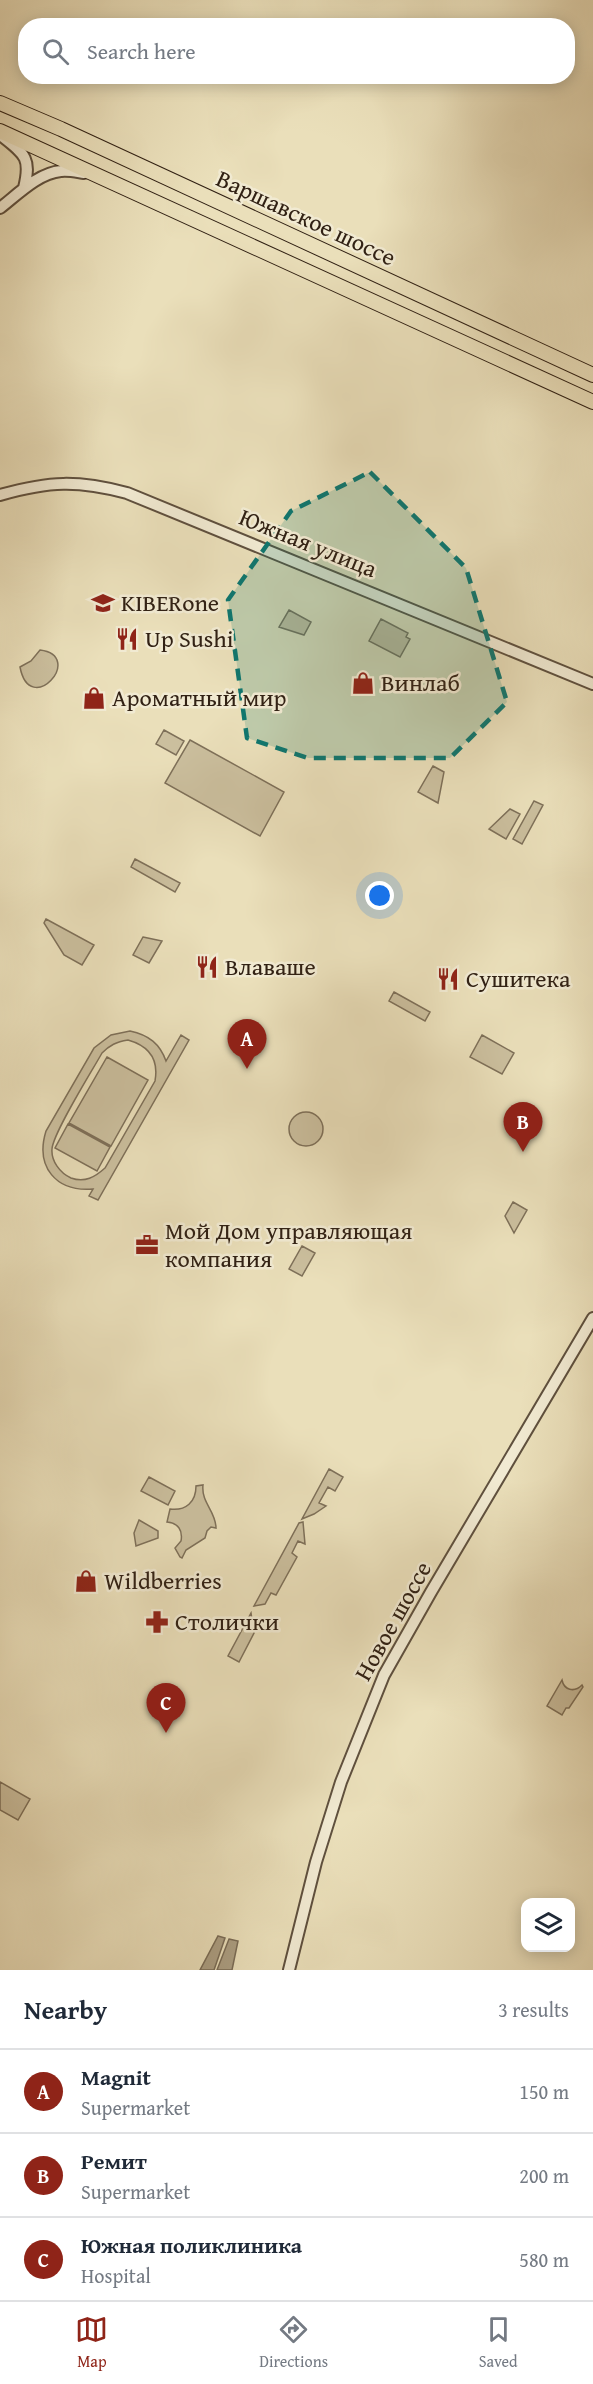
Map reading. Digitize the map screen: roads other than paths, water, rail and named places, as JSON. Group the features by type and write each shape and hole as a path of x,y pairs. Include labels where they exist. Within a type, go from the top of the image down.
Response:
{"main road":[{"name":"Варшавское шоссе","path":"0,103 593,375"},
{"name":"Варшавское шоссе","path":"0,133 100,175 593,402"}],"street":[{"path":"0,133 21,150 28,162 24,188"},
{"path":"0,208 24,188 54,172 62,170 100,175"},
{"name":"Южная улица","path":"0,495 34,485 61,483 94,484 127,493 593,684"},
{"name":"Новое шоссе","path":"289,1970 321,1844 337,1792 384,1675 593,1318"}],"place":[{"name":"KIBERone","path":"103,603"},
{"name":"Up Sushi","path":"127,639"},
{"name":"Винлаб","path":"363,683"},
{"name":"Ароматный мир","path":"94,698"},
{"name":"Влаваше","path":"207,967"},
{"name":"Сушитека","path":"448,979"},
{"name":"Magnit","path":"247,1069"},
{"name":"Ремит","path":"523,1152"},
{"name":"Мой Дом управляющая компания","path":"147,1245"},
{"name":"Wildberries","path":"86,1581"},
{"name":"Столички","path":"157,1622"},
{"name":"Южная поликлиника","path":"166,1733"}]}
